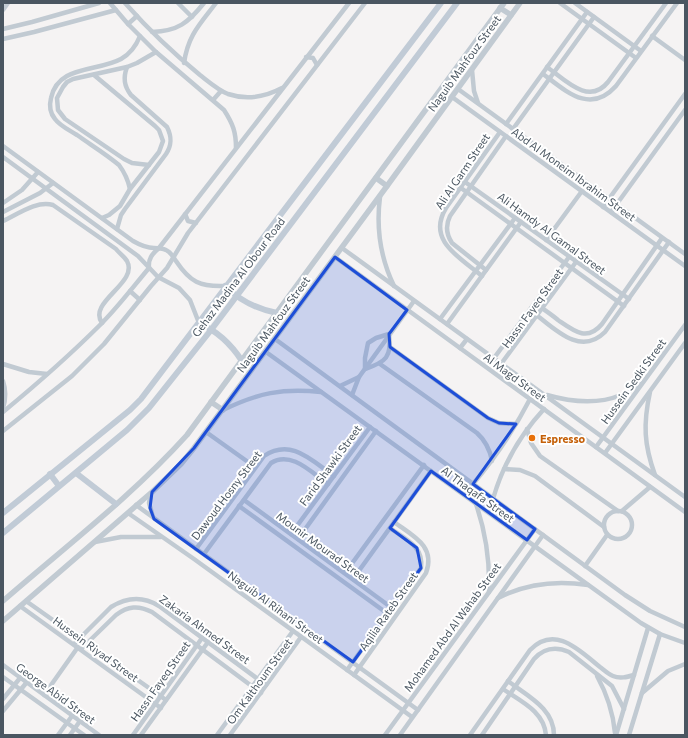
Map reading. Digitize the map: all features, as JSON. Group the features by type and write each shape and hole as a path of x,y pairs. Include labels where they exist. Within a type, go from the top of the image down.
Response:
{"main road":[{"name":"Gehaz Madina Al Obour Road","path":"3,513 130,410 141,399 225,286 441,3"},
{"name":"Gehaz Madina Al Obour Road","path":"3,533 139,419 211,330 457,3"},
{"path":"366,102 377,110"},
{"path":"225,286 236,296 259,309 277,313"},
{"path":"198,323 211,330 227,342 242,362"},
{"path":"76,473 116,504"},
{"path":"50,474 59,486"}],"street":[{"path":"3,10 8,3"},
{"path":"3,29 99,3"},
{"path":"110,3 128,24 156,52 224,110 232,122 236,135 236,148"},
{"path":"125,3 184,63 221,91 239,96 258,97 285,86"},
{"path":"178,3 192,17"},
{"path":"152,32 176,29 186,23 204,3"},
{"path":"184,63 187,47 194,33 216,3"},
{"path":"3,412 102,323 130,291 149,268 150,258 349,3"},
{"path":"3,431 47,397 104,344 167,268 182,241 365,3"},
{"name":"Naguib Mahfouz Street","path":"3,622 152,492 181,464 266,352 380,197 520,3"},
{"path":"560,3 636,58"},
{"path":"575,3 641,51"},
{"path":"547,67 581,91 593,92 602,89 666,3"},
{"path":"543,74 576,97 583,100 598,99 611,92 677,3"},
{"path":"502,6 511,15"},
{"name":"Naguib Mahfouz Street","path":"3,601 116,504 188,434 502,6"},
{"path":"3,39 116,10"},
{"path":"661,11 668,16"},
{"path":"506,124 587,12"},
{"path":"128,24 137,16"},
{"path":"512,129 594,17"},
{"path":"130,190 125,172 119,165 60,124 52,114 50,102 54,89 62,78 73,73 120,60 132,50 140,36"},
{"path":"652,36 685,60"},
{"path":"149,165 132,163 124,159 69,122 61,115 57,105 57,98 63,87 73,79 127,67 156,52"},
{"path":"306,57 314,58 317,65"},
{"path":"117,229 124,209 166,154 170,148 171,141 167,127 126,89 124,74 127,67"},
{"path":"472,70 474,91 479,104"},
{"path":"94,75 159,130 162,135 162,147 120,206 109,215 102,218"},
{"name":"Abd Al Moneim Ibrahim Street","path":"458,89 685,254"},
{"path":"213,100 221,91"},
{"path":"603,207 683,101 685,94"},
{"name":"Abd Al Moneim Ibrahim Street","path":"452,97 685,266"},
{"path":"611,212 685,110"},
{"name":"Ali Al Garm Street","path":"482,276 450,250 445,244 440,231 440,224 443,213 500,132"},
{"name":"Ali Al Garm Street","path":"486,270 452,243 448,237 447,225 450,216 506,136"},
{"path":"3,146 138,244 166,250 171,253 189,278 206,286 225,286"},
{"path":"3,157 134,254 158,277 172,284 185,294 194,308 198,323"},
{"path":"3,203 16,195 33,179 38,172"},
{"path":"376,178 387,186"},
{"name":"Ali Hamdy Al Gamal Street","path":"465,182 629,299"},
{"path":"3,212 46,189 53,183"},
{"name":"Ali Hamdy Al Gamal Street","path":"461,188 624,306"},
{"path":"546,240 582,192"},
{"path":"380,197 378,223 381,250 389,276 395,287"},
{"path":"3,221 38,204 48,203 116,249 124,257 129,266 128,271 123,280 100,309 99,316 102,323"},
{"path":"185,214 188,221 196,223"},
{"path":"440,319 515,218"},
{"path":"447,324 521,222"},
{"path":"440,224 447,225"},
{"path":"535,303 576,332 588,334 598,328 662,238"},
{"path":"530,310 570,340 576,342 589,342 601,336 605,332 669,242"},
{"name":"Al Magd Street","path":"342,248 685,497"},
{"name":"Al Magd Street","path":"335,257 685,512"},
{"name":"Hassn Fayeq Street","path":"494,358 569,257"},
{"name":"Hassn Fayeq Street","path":"501,364 576,262"},
{"path":"130,291 140,300"},
{"path":"352,395 359,377 414,301"},
{"name":"Hussein Sedki Street","path":"596,447 685,325"},
{"path":"365,369 380,364 385,360 389,354 389,334"},
{"path":"365,369 365,358 368,343 376,338 389,334"},
{"name":"Al Thaqafa Street","path":"275,339 637,604 685,627"},
{"path":"460,348 466,339"},
{"name":"Hussein Sedki Street","path":"604,453 685,343"},
{"path":"390,347 488,418 504,424 516,424"},
{"name":"Al Thaqafa Street","path":"266,352 648,628 685,643"},
{"path":"3,364 25,371 47,374"},
{"path":"380,364 477,433 486,443 492,461"},
{"path":"340,386 359,377"},
{"path":"3,381 6,391 3,408"},
{"path":"543,394 573,401 593,401 621,395 642,384"},
{"path":"212,402 222,410 260,395 280,391 301,390 322,392"},
{"path":"650,390 645,417 645,438 649,458 655,475"},
{"path":"473,484 492,461 530,399"},
{"path":"493,499 512,451 527,429 544,410"},
{"name":"Farid Shawki Street","path":"291,534 370,427"},
{"path":"504,469 520,470 534,476 604,527 611,538 619,539 630,533 632,529 631,520 626,513 620,511 540,456 531,443 527,429"},
{"name":"Farid Shawki Street","path":"298,539 376,431"},
{"path":"206,432 256,467"},
{"name":"Dawoud Hosny Street","path":"196,548 264,456 270,452 285,449 293,450 300,453 334,476"},
{"name":"Dawoud Hosny Street","path":"204,554 259,479 275,461 285,459 295,462 328,484"},
{"path":"345,573 424,465"},
{"path":"353,579 431,471"},
{"path":"251,474 259,479"},
{"path":"604,527 606,518 609,514 620,511 650,487"},
{"path":"152,492 150,497 150,508 154,519"},
{"name":"Mounir Mourad Street","path":"244,500 392,608"},
{"path":"476,504 486,538 489,562 489,592"},
{"name":"Naguib Al Rihani Street","path":"136,505 418,710"},
{"name":"Mounir Mourad Street","path":"239,506 388,614"},
{"name":"Naguib Al Rihani Street","path":"128,513 234,587 412,717"},
{"name":"Aqilia Rateb Street","path":"354,675 426,573 428,566 427,551 424,544 394,522"},
{"name":"Aqilia Rateb Street","path":"347,670 421,568 422,561 417,548 390,528"},
{"name":"Mohamed Abd Al Wahab Street","path":"385,735 535,529"},
{"name":"Mohamed Abd Al Wahab Street","path":"400,735 542,535"},
{"path":"585,566 608,535"},
{"path":"94,542 135,536 162,537"},
{"path":"234,587 239,580"},
{"path":"497,599 510,592 541,583 556,582 588,585"},
{"name":"Zakaria Ahmed Street","path":"74,644 111,607 117,603 132,599 146,600 153,603 266,685"},
{"name":"Hussein Riyad Street","path":"26,601 166,700"},
{"name":"Hussein Riyad Street","path":"20,606 161,708"},
{"name":"Zakaria Ahmed Street","path":"44,695 80,648 122,610 129,607 137,607 152,612 261,693"},
{"path":"616,735 648,628"},
{"name":"Om Kalthoum Street","path":"218,733 293,631"},
{"path":"629,735 660,634"},
{"name":"Om Kalthoum Street","path":"230,735 301,637"},
{"name":"Hassn Fayeq Street","path":"132,735 202,638"},
{"path":"470,735 535,645 543,640 562,640 570,644 612,676 623,678 634,675"},
{"name":"Hassn Fayeq Street","path":"141,735 208,642"},
{"path":"482,735 534,659 540,653 554,648 569,652 612,686 624,709"},
{"path":"642,693 668,671 685,664"},
{"name":"George Abid Street","path":"3,665 99,735"},
{"path":"596,674 610,704 616,735"},
{"name":"George Abid Street","path":"3,677 84,735"},
{"path":"3,699 20,678"},
{"path":"508,681 548,713 554,727 554,735"},
{"path":"3,711 27,682"},
{"path":"503,689 539,716 545,728 546,735"},
{"path":"58,735 72,716"},
{"path":"70,735 80,721"},
{"path":"218,733 225,735"}],"highlighted area":[{"path":"335,257 407,310 389,334 390,347 488,418 499,423 516,424 473,484 535,529 527,540 431,471 390,528 417,548 421,568 353,662 154,519 150,508 152,492 194,448"}],"place":[{"name":"Espresso","path":"532,438"}]}
